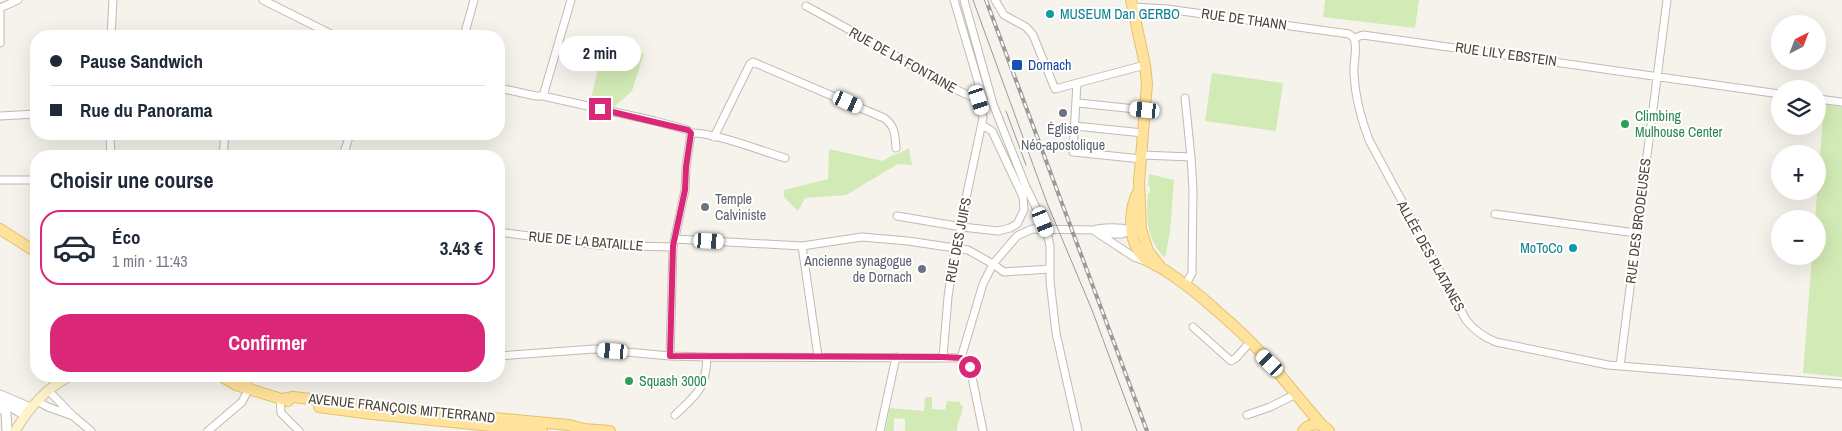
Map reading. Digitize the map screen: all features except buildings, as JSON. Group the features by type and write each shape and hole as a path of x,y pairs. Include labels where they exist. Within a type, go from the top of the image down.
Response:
{"main road":[{"name":"RUE DE THANN","path":"1132,4 1145,65 1147,84 1139,190 1141,200 1136,230"},
{"path":"0,229 30,248"},
{"path":"1136,230 1148,251 1160,266"},
{"path":"1136,230 1136,246 1146,261 1160,266 1186,284 1250,342 1325,428"},
{"path":"15,431 27,411 48,390 61,382"},
{"name":"AVENUE FRANÇOIS MITTERRAND","path":"231,382 292,403 372,414 542,431"},
{"name":"AVENUE FRANÇOIS MITTERRAND","path":"242,382 249,388"},
{"name":"AVENUE FRANÇOIS MITTERRAND","path":"282,398 293,397 569,425 610,431"},
{"path":"1304,430 1308,409"},
{"path":"1304,430 1312,424 1325,428"}],"street":[{"path":"0,43 0,8 18,0"},
{"path":"111,30 113,0"},
{"path":"263,0 323,30"},
{"path":"466,30 474,0"},
{"path":"543,96 571,0"},
{"path":"898,216 962,227 1004,230 1017,224 1024,210 1023,197 992,131 982,125 983,118 979,100 980,88 954,0"},
{"path":"964,0 995,110 1026,187 1047,232 1050,246 1050,269 1056,333 1078,431"},
{"path":"996,0 1000,10 1008,18 1031,31 1055,89 1145,65"},
{"name":"RUE DES BRODEUSES","path":"1620,366 1667,0"},
{"name":"RUE DE THANN","path":"1132,4 1310,28 1348,34 1354,38"},
{"name":"RUE DE LA FONTAINE","path":"806,6 881,47 937,81 979,100"},
{"name":"RUE LILY EBSTEIN","path":"1354,38 1363,35 1771,93"},
{"name":"ALLÉE DES PLATANES","path":"1354,38 1356,43 1355,87 1362,124 1466,320 1484,338 1620,366 1842,384"},
{"path":"714,137 750,64 753,62 884,118 895,131 896,148"},
{"path":"1078,83 1073,152 1142,157 1191,157"},
{"path":"505,89 655,121 688,130 691,133 714,137 785,158"},
{"path":"1185,98 1191,157 1192,273 1186,284"},
{"path":"1826,101 1842,102"},
{"path":"1078,103 1145,110"},
{"path":"0,116 30,114"},
{"name":"RUE DES JUIFS","path":"943,357 948,297 955,248 962,227 966,198 982,125"},
{"path":"1075,126 1143,133"},
{"path":"670,356 674,243 685,190 691,133"},
{"path":"0,180 30,180"},
{"path":"1495,214 1636,233"},
{"path":"961,358 983,284 993,264 1011,242 1026,230 1038,228 1094,230 1110,234 1122,234 1136,230"},
{"path":"1094,230 1134,257 1146,261"},
{"name":"RUE DE LA BATAILLE","path":"505,233 598,244 674,243 802,246 862,237 908,241 968,250 1004,272 1050,269"},
{"path":"802,246 818,356"},
{"path":"1193,328 1231,361 1250,342"},
{"path":"505,356 580,350 707,357 961,358 970,367 982,431"},
{"path":"675,415 697,394 703,384 706,374 707,357"},
{"path":"880,431 896,357"},
{"path":"208,431 242,402 249,388"},
{"path":"48,390 73,416 91,431"},
{"path":"1248,415 1296,394"},
{"path":"0,395 27,411"},
{"path":"282,398 281,413 299,431"},
{"path":"0,400 27,411"},
{"path":"37,401 73,416"},
{"path":"0,405 6,413 7,431"}],"green space":[{"path":"1325,0 1419,0 1415,28 1323,17"},
{"path":"605,41 644,54 632,91 614,107 590,102"},
{"path":"1212,73 1283,83 1276,131 1205,121"},
{"path":"1826,104 1842,107 1842,377 1803,373 1811,265 1826,265 1826,210 1816,210 1816,200 1826,200 1826,145 1821,145 1822,135 1826,135"},
{"path":"909,148 912,165 898,164 846,195 805,198 798,211 784,197 784,190 828,179 829,149 883,161"},
{"path":"1149,174 1174,180 1170,232 1165,258 1154,243 1147,220 1148,193 1150,193 1150,186 1148,185"},
{"path":"925,397 932,397 932,409 945,410 947,401 960,402 963,406 957,431 905,431 905,419 894,418 894,431 885,431 890,408 924,411"}],"tram line":[{"path":"973,0 1047,203 1092,310 1137,431"},
{"path":"1006,111 1026,165"}],"railway":[{"path":"986,0 1147,431"}],"place":[{"name":"MUSEUM Dan GERBO","path":"1050,14"},
{"name":"Dornach","path":"1017,65"},
{"name":"Église Néo-apostolique","path":"1063,113"},
{"name":"Climbing Mulhouse Center","path":"1625,124"},
{"name":"Temple Calviniste","path":"705,207"},
{"name":"MoToCo","path":"1573,248"},
{"name":"Ancienne synagogue de Dornach","path":"922,269"},
{"name":"Squash 3000","path":"629,381"}],"route":[{"path":"600,109 655,121 688,130 691,133 685,190 673,246 670,356 943,357 961,358 970,367"}]}
